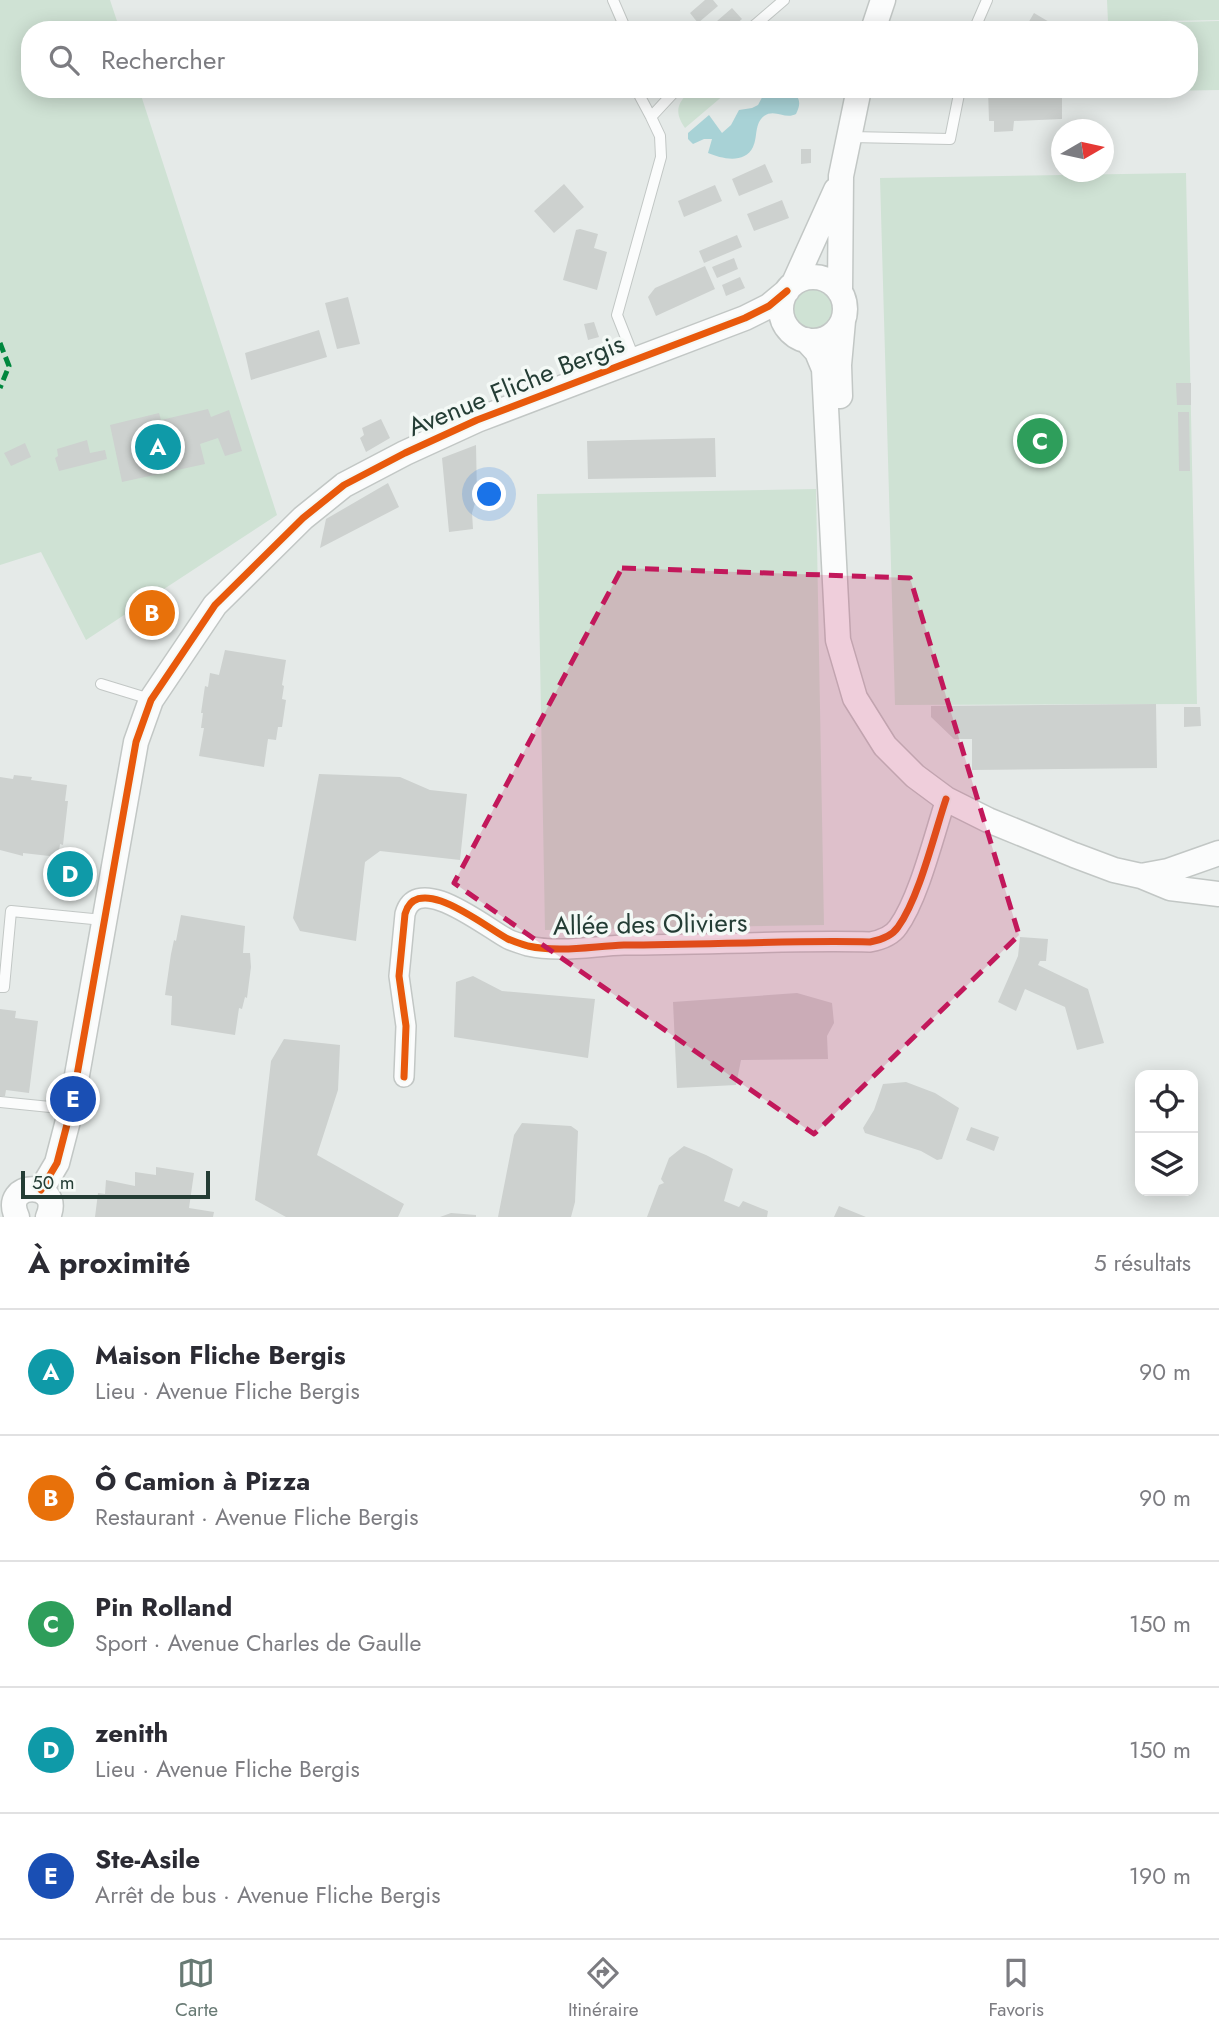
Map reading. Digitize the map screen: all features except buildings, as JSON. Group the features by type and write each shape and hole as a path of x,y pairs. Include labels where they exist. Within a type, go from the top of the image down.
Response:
{"street":[{"path":"876,21 883,0"},
{"path":"833,529 840,425 839,365 845,311 840,292 841,176 857,98"},
{"path":"841,176 791,287 782,301 782,312 785,323 817,352 824,369 838,640 855,698 885,746 915,776 946,800 988,820 1114,870 1141,876 1170,888 1219,894"},
{"path":"791,287 815,277 834,285 840,292"},
{"name":"Avenue Fliche Bergis","path":"41,1191 57,1163 71,1109 136,742 151,700 215,605 303,518 344,485 477,420 745,318 769,306 791,287"},
{"path":"745,318 798,336 821,340 830,336 843,321"},
{"name":"Allée des Oliviers","path":"404,1077 406,1026 399,976 405,914 407,904 411,900 429,899 447,904 464,910 509,939 530,946 555,949 881,940 895,931 906,913 946,800"},
{"path":"1141,876 1168,871 1219,853"},
{"path":"10,1211 16,1198 24,1190 36,1188 46,1194 51,1205 48,1217"}],"lane":[{"path":"613,0 622,21"},
{"path":"760,21 784,0"},
{"path":"978,21 987,0"},
{"path":"635,359 617,315 661,157 660,136 641,98"},
{"path":"651,117 669,98"},
{"path":"849,138 950,139 958,98"},
{"path":"101,684 151,700"},
{"path":"0,986 4,987 11,911 103,920"},
{"path":"0,1102 71,1109"}],"highlighted area":[{"path":"622,568 910,578 1019,935 814,1134 454,883"}],"green space":[{"path":"0,0 110,0 117,21 21,21 21,98 142,98 277,515 86,640 41,552 0,565"},
{"path":"1107,0 1219,0 1219,20 1108,21"},
{"path":"1219,21 1219,90 1198,90 1198,22"},
{"path":"683,98 720,98 685,128 679,117"},
{"path":"1186,173 1197,704 895,705 880,178 1051,175 1051,182 1114,182 1114,174"},
{"path":"813,278 835,287 844,309 835,331 813,340 791,331 782,309 791,287"},
{"path":"816,489 824,925 545,930 537,494"}],"water":[{"path":"762,98 797,98 799,101 796,114 788,116 772,113 761,119 753,147 745,156 733,159 714,155 708,153 712,139 693,144 688,139 688,133 709,115 722,133 731,125 739,110 758,105"}],"marked path":[{"path":"0,343 9,366 0,388"}],"cycle path":[{"path":"41,1190 57,1163 71,1109 136,742 151,700 215,605 303,518 344,485 477,420 745,318 769,306 787,291"},
{"path":"404,1077 406,1026 399,976 405,914 412,902 423,898 438,900 470,915 508,939 540,948 870,942 893,933 906,915 946,799"}],"place":[{"name":"Pin Rolland","path":"1040,441"},
{"name":"Maison Fliche Bergis","path":"158,447"},
{"name":"Ô Camion à Pizza","path":"152,613"},
{"name":"zenith","path":"70,874"},
{"name":"Ste-Asile","path":"73,1099"}]}
